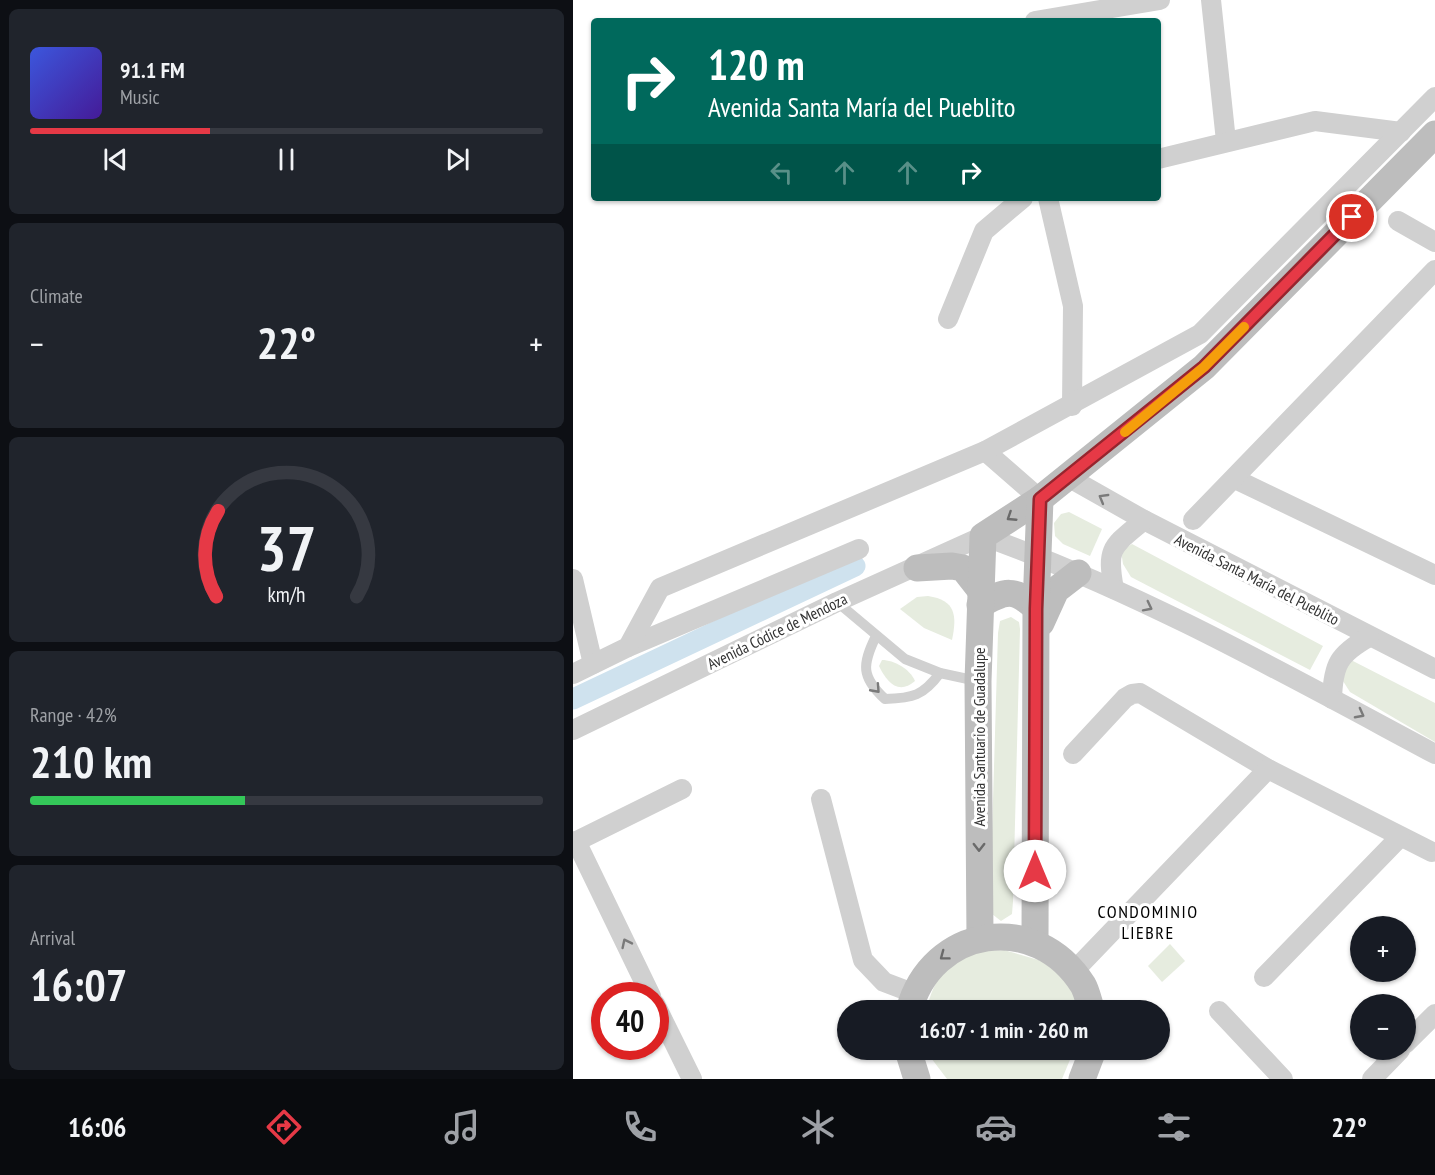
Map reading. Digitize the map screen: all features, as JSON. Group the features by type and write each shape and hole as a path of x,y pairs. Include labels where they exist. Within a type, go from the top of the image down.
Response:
{"street":[{"path":"1053,18 1160,0"},
{"path":"1211,0 1226,141"},
{"path":"628,647 660,588 985,451 1072,406 1200,334 1435,96"},
{"path":"1161,158 1315,120 1401,132"},
{"path":"1035,942 1036,620 1040,499 1204,367 1435,134"},
{"path":"948,319 984,231 1019,201"},
{"path":"1049,201 1073,306 1072,406"},
{"path":"1398,221 1435,242"},
{"path":"1193,520 1435,270"},
{"path":"985,451 1040,499"},
{"name":"Avenida Santa María del Pueblito","path":"1068,477 1144,520 1435,669"},
{"path":"1235,478 1435,575"},
{"name":"Avenida Códice de Mendoza","path":"573,730 837,602 917,568 983,536 1040,499"},
{"path":"1114,589 1109,561 1112,549 1144,520"},
{"path":"983,536 1038,556 1114,589 1332,699 1435,754"},
{"name":"Avenida Santuario de Guadalupe","path":"979,937 978,681 983,536"},
{"path":"573,674 628,647 859,549"},
{"path":"917,568 963,568 981,598 1011,592 1023,596 1036,620"},
{"path":"1036,620 1056,590 1078,573"},
{"path":"573,579 593,664"},
{"name":"Avenida Santa María del Pueblito","path":"1332,699 1332,672 1347,650 1369,637"},
{"path":"1074,754 1125,698 1132,693 1140,693 1268,769 1432,852"},
{"path":"1073,972 1268,769"},
{"path":"644,982 575,842 682,789"},
{"path":"821,799 863,960 884,982 908,1000"},
{"path":"1264,977 1400,837"},
{"path":"912,1000 933,965 955,947 979,937 997,936 1035,942 1050,950 1073,972 1084,987 1088,1000"},
{"path":"1219,1011 1283,1079"},
{"path":"1416,1033 1435,1014"},
{"path":"669,1032 692,1079"},
{"path":"911,1060 917,1079"},
{"path":"1082,1079 1089,1060"},
{"path":"1372,1079 1390,1060"}],"lane":[{"path":"837,602 905,659 941,673 978,681"},
{"path":"876,636 865,659 870,685 885,699 906,698 927,691 941,673"}],"shaded area":[{"path":"1069,512 1102,529 1090,556 1063,544 1055,536 1054,523 1061,514"},
{"path":"1132,544 1323,646 1310,670 1131,577 1123,564 1121,551"},
{"path":"928,596 944,601 952,610 954,624 952,640 924,628 900,609 917,597"},
{"path":"1011,617 1019,622 1020,629 1013,901 1012,914 1001,921 992,914 990,901 998,633 1000,621"},
{"path":"882,660 901,666 915,681 903,687 893,685 879,666"},
{"path":"1351,660 1435,703 1435,742 1350,692 1343,681 1343,668"},
{"path":"1170,944 1185,961 1162,982 1148,966"},
{"path":"1004,950 1042,961 1074,987 1076,1000 929,1000 939,978 950,964 974,951"},
{"path":"933,1060 1070,1060 1062,1079 947,1079"}],"waterway":[{"path":"573,699 855,566"}],"slow traffic":[{"path":"1125,432 1204,367 1244,327"}],"district":[{"name":"CONDOMINIO LIEBRE","path":"1148,921"}],"route":[{"path":"1035,871 1036,609 1040,499 1204,367 1352,217"}]}
